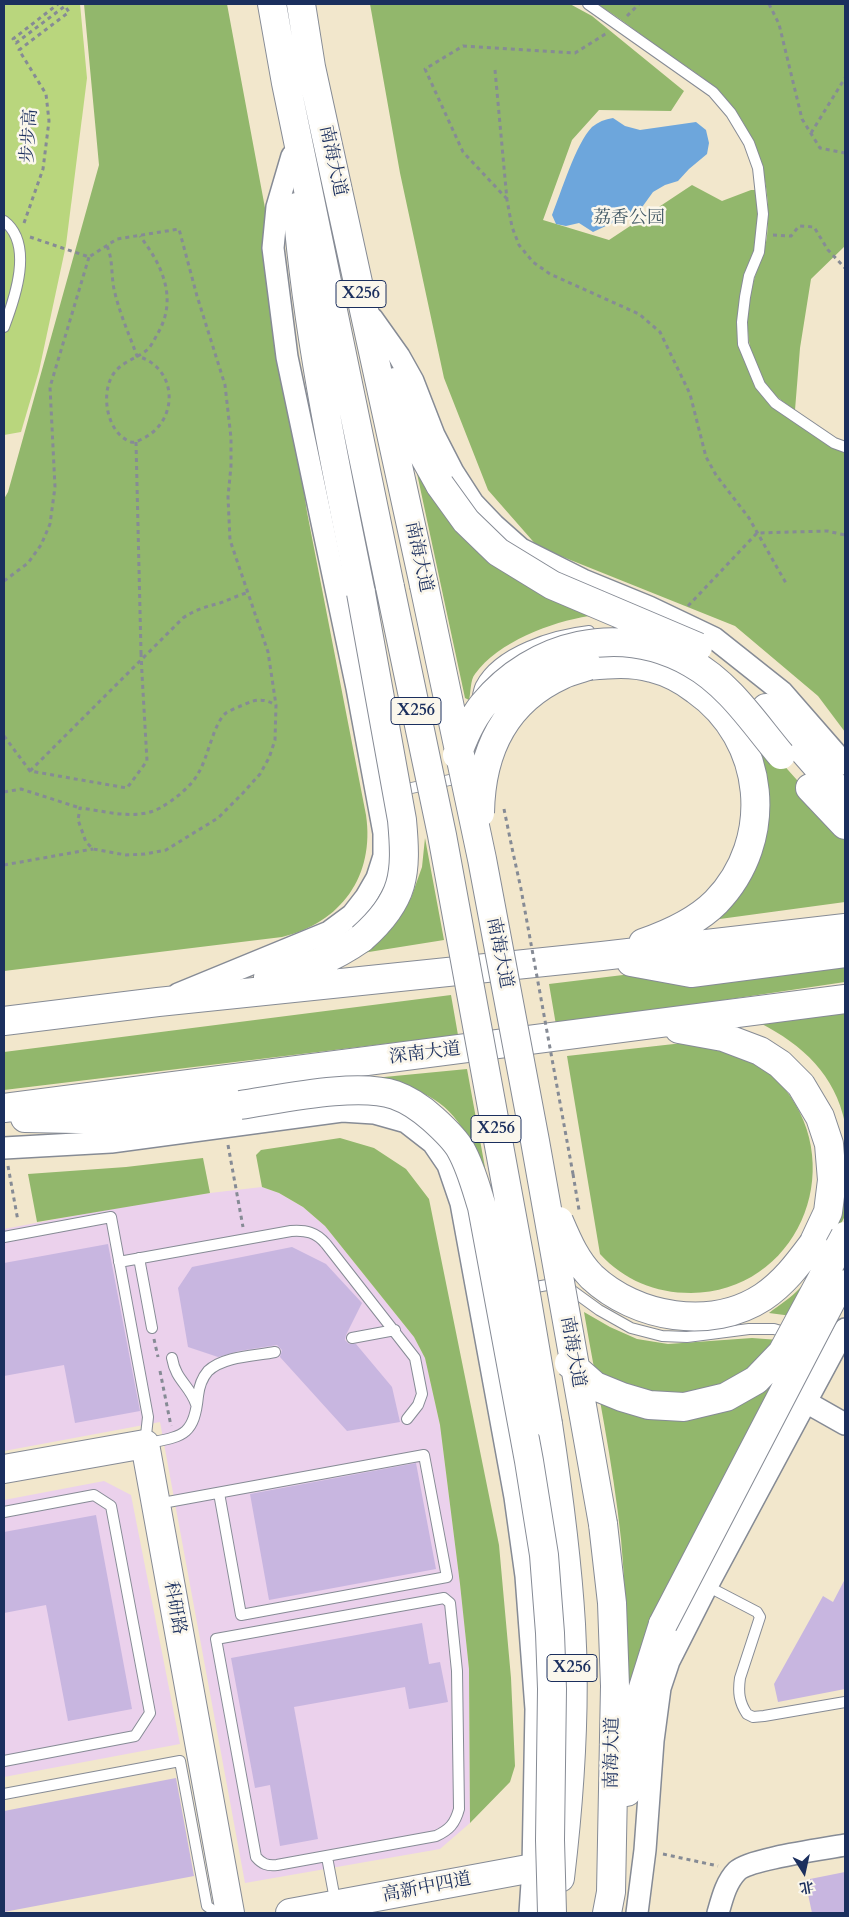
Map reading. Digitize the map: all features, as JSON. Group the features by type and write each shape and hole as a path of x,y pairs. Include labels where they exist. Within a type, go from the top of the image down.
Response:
{"main road":[{"name":"南海大道","path":"272,4 286,83 442,835 516,1284 558,1490 566,1556 571,1625 573,1700 570,1768 556,1913"},
{"name":"南海大道","path":"301,4 311,67 356,268 482,859 535,1141 602,1524 612,1603 615,1686 609,1903"},
{"path":"158,1002 281,974 319,963 342,952 362,938 384,917 399,891 404,872 405,853 402,820 361,594 323,402 301,264 286,83"},
{"path":"356,268 372,318 421,451 440,485 466,521 498,552 552,585 692,643 713,656 766,708 845,798"},
{"path":"442,835 456,758 466,730 482,706 501,684 525,667 551,654 578,645 608,642 636,644 665,651 691,663 715,680 736,700 781,755 845,825"},
{"path":"482,859 481,798 484,773 491,748 503,724 520,704 540,687 563,674 588,666 620,663 653,668 683,680 710,699 731,723 746,752 755,783 756,816 749,848 736,877 716,902 690,923 656,939 602,956"},
{"path":"9,1020 158,1002 602,956 845,928"},
{"path":"602,956 691,973 845,953"},
{"name":"深南大道","path":"4,1108 845,1000"},
{"path":"535,1141 557,1217 573,1254 592,1276 615,1294 644,1308 675,1315 705,1316 734,1310 762,1298 796,1268 813,1244 828,1212 832,1180 829,1144 820,1117 801,1085 780,1064 760,1051 723,1037 685,1029 640,1027"},
{"path":"4,1118 128,1120 332,1092 366,1090 394,1095 421,1109 441,1125 460,1148 471,1172 484,1217 529,1461 544,1555 552,1689 550,1840 552,1913"},
{"path":"516,1284 563,1358 595,1386 649,1405 684,1407 726,1397 756,1380 775,1360 782,1352 845,1236"},
{"path":"609,1903 626,1807 642,1691 663,1624 845,1275"},
{"path":"4,1470 145,1444"},
{"name":"科研路","path":"145,1444 230,1913"},
{"name":"高新中四道","path":"290,1913 533,1868"}],"street":[{"path":"158,1002 329,932 352,915 366,897 377,878 384,856 384,833 357,688 286,347 273,248 277,208 292,156"},
{"path":"372,318 399,356 413,381 434,435 453,472 473,503 494,526 521,549 583,580 649,607 714,638 782,692 845,764"},
{"path":"6,1157 342,1111 374,1113 406,1122 433,1144 448,1166 461,1203 480,1296 515,1497 526,1576 536,1709 533,1868 530,1913"},
{"path":"637,1913 646,1850 653,1741 660,1688 669,1661 806,1402 826,1346 845,1328"},
{"path":"806,1402 845,1424"},
{"path":"718,1913 728,1882 738,1870 755,1862 845,1844"}],"lane":[{"path":"588,4 713,92 731,113 749,144 758,168 763,214 759,252 749,276 743,314 743,344 760,385 775,403 834,442 845,447"},
{"path":"4,221 19,237 20,266 17,292 4,327"},
{"path":"630,630 649,607"},
{"path":"479,736 476,702 481,685 492,670 512,656 541,641 572,633 600,630"},
{"path":"377,796 474,775 480,754"},
{"path":"4,1237 111,1217 148,1417 145,1444 181,1435 191,1425 194,1420 201,1384 208,1372 214,1367 232,1360 275,1352"},
{"path":"119,1262 302,1230 312,1232 319,1236 395,1330 414,1358 422,1394 418,1405 407,1419"},
{"path":"139,1258 152,1328"},
{"path":"480,1296 516,1284 547,1285 570,1289 599,1310 630,1328 662,1336 687,1337 749,1329 774,1329 826,1346"},
{"path":"352,1338 395,1330"},
{"path":"172,1358 175,1372 192,1393 197,1407"},
{"path":"156,1504 424,1455 447,1577 241,1615 219,1493"},
{"path":"4,1512 94,1495 111,1506 150,1713 135,1736 4,1761"},
{"path":"707,1586 757,1612 760,1617 740,1678 739,1696 747,1714 753,1717 764,1716 845,1702"},
{"path":"444,1598 450,1603 457,1671 458,1809 456,1819 445,1832 436,1836 327,1856 268,1866 261,1863 256,1857 216,1639 444,1598"},
{"path":"4,1794 180,1761 207,1906 217,1913"},
{"path":"327,1856 336,1905"}],"path":[{"name":"步步高","path":"19,237 43,169 49,121 46,94 19,50 69,12 65,6 16,43 13,39 58,4"},
{"path":"507,200 463,152 425,69 463,46 576,53 619,25 639,4"},
{"path":"769,4 779,24 802,119 820,148 845,153"},
{"path":"495,70 507,200 512,227 519,244 533,262 550,274 639,314 660,332 690,394 706,457 716,476 749,518 787,585"},
{"path":"811,133 845,78"},
{"path":"762,235 791,236 799,226 814,227 828,250 845,268"},
{"path":"4,581 28,564 41,545 50,524 54,487 50,387 89,257 117,239 179,229 190,263 197,296 225,385 231,438 228,497 230,540 268,652 276,705 274,740 269,758 260,774 218,818 166,850 126,855 93,849 4,865"},
{"path":"107,246 110,253 118,302 137,356 152,363 161,371 166,379 169,398 167,414 160,425 151,435 136,442 130,442 122,436 111,422 108,414 107,397 110,380 114,373 120,366 137,356 150,347 164,320 167,290 162,271 153,253 140,236"},
{"path":"19,237 89,257"},
{"path":"4,736 30,771 127,788 147,762 142,667 136,442"},
{"path":"676,620 757,533 827,531 845,535"},
{"path":"30,771 183,618 205,606 247,593"},
{"path":"4,792 21,789 80,808 136,815 158,808 192,782 199,773 214,731 224,714 258,699 268,700 276,705"},
{"path":"502,803 521,890 579,1212"},
{"path":"80,808 78,820 86,842 93,849"},
{"path":"228,1144 245,1239"},
{"path":"6,1157 20,1234"},
{"path":"152,1328 173,1438"},
{"path":"646,1850 738,1870"}],"shaded area":[{"path":"262,1187 279,1193 303,1207 325,1226 414,1337 425,1358 440,1425 469,1669 470,1823 440,1849 245,1883 160,1422 4,1451 4,1229 120,1207"},
{"path":"104,1481 131,1495 180,1744 4,1777 4,1500"}],"green space":[{"path":"4,4 80,4 87,78 66,245 39,371 21,432 4,435"},
{"path":"84,4 227,4 276,267 278,315 307,512 366,815 367,837 365,858 359,877 350,894 321,921 303,930 282,937 4,971 4,499 8,492 99,165"},
{"name":"荔香公园","path":"370,4 570,4 592,16 684,91 671,111 599,110 572,140 543,220 609,240 692,185 722,201 751,190 758,190 758,234 740,344 747,367 756,388 845,451 845,732 818,696 735,626 538,547 488,490 444,378 400,173"},
{"path":"597,4 845,4 845,246 811,279 800,348 795,410 778,398 764,382 757,370 750,345 748,332 749,306 754,280 766,242 768,219 768,203 763,170 752,139 735,110 711,84"},
{"path":"415,464 566,602 589,616 558,623 526,635 497,652 473,677 469,700 465,698"},
{"path":"748,725 845,834 845,902 705,921 765,776 761,754"},
{"path":"425,838 444,940 350,955 392,926 411,898 422,867"},
{"path":"845,948 845,982 556,1025 549,984"},
{"path":"451,995 458,1035 4,1090 4,1052"},
{"path":"845,1011 845,1123 834,1090 815,1063 790,1041 760,1023"},
{"path":"674,1044 719,1048 734,1052 748,1058 769,1073 785,1089 804,1121 812,1155 811,1189 801,1221 784,1249 759,1272 728,1287 691,1293 665,1291 641,1283 619,1271 600,1254 567,1056"},
{"path":"467,1069 486,1173 462,1127 445,1107 434,1099 405,1086 374,1078"},
{"path":"340,1138 374,1148 406,1169 429,1199 499,1545 511,1678 515,1766 510,1782 470,1823 469,1669 440,1425 425,1358 414,1337 325,1226 303,1207 279,1193 262,1187 256,1155 261,1150"},
{"path":"203,1158 210,1193 37,1222 28,1174 126,1167"},
{"path":"845,1193 845,1216 792,1316 769,1313 796,1292 823,1256 839,1219"},
{"path":"584,1312 610,1327 637,1339 668,1344 752,1338 779,1340 775,1385 628,1732 626,1612 621,1539 609,1454"}],"water":[{"path":"613,118 625,126 640,130 696,122 706,130 709,143 707,154 678,181 665,185 653,192 640,210 593,232 579,223 566,226 556,224 552,215 580,144 592,127 602,121"}],"building":[{"path":"108,1244 140,1411 75,1423 64,1365 4,1376 4,1263"},
{"path":"292,1247 326,1264 362,1303 345,1340 349,1344 356,1344 392,1387 400,1422 347,1431 280,1357 282,1350 277,1345 239,1351 218,1357 188,1347 178,1288 192,1267"},
{"path":"416,1463 436,1569 269,1600 250,1494"},
{"path":"96,1515 132,1709 68,1721 46,1605 4,1613 4,1532"},
{"path":"845,1579 845,1689 778,1702 774,1684 823,1596 833,1602"},
{"path":"422,1623 429,1664 440,1662 448,1702 409,1709 405,1687 294,1707 318,1839 280,1846 270,1785 255,1788 231,1658"},
{"path":"176,1778 194,1876 4,1912 4,1811"},
{"path":"845,1872 845,1913 812,1913 805,1880"}]}
